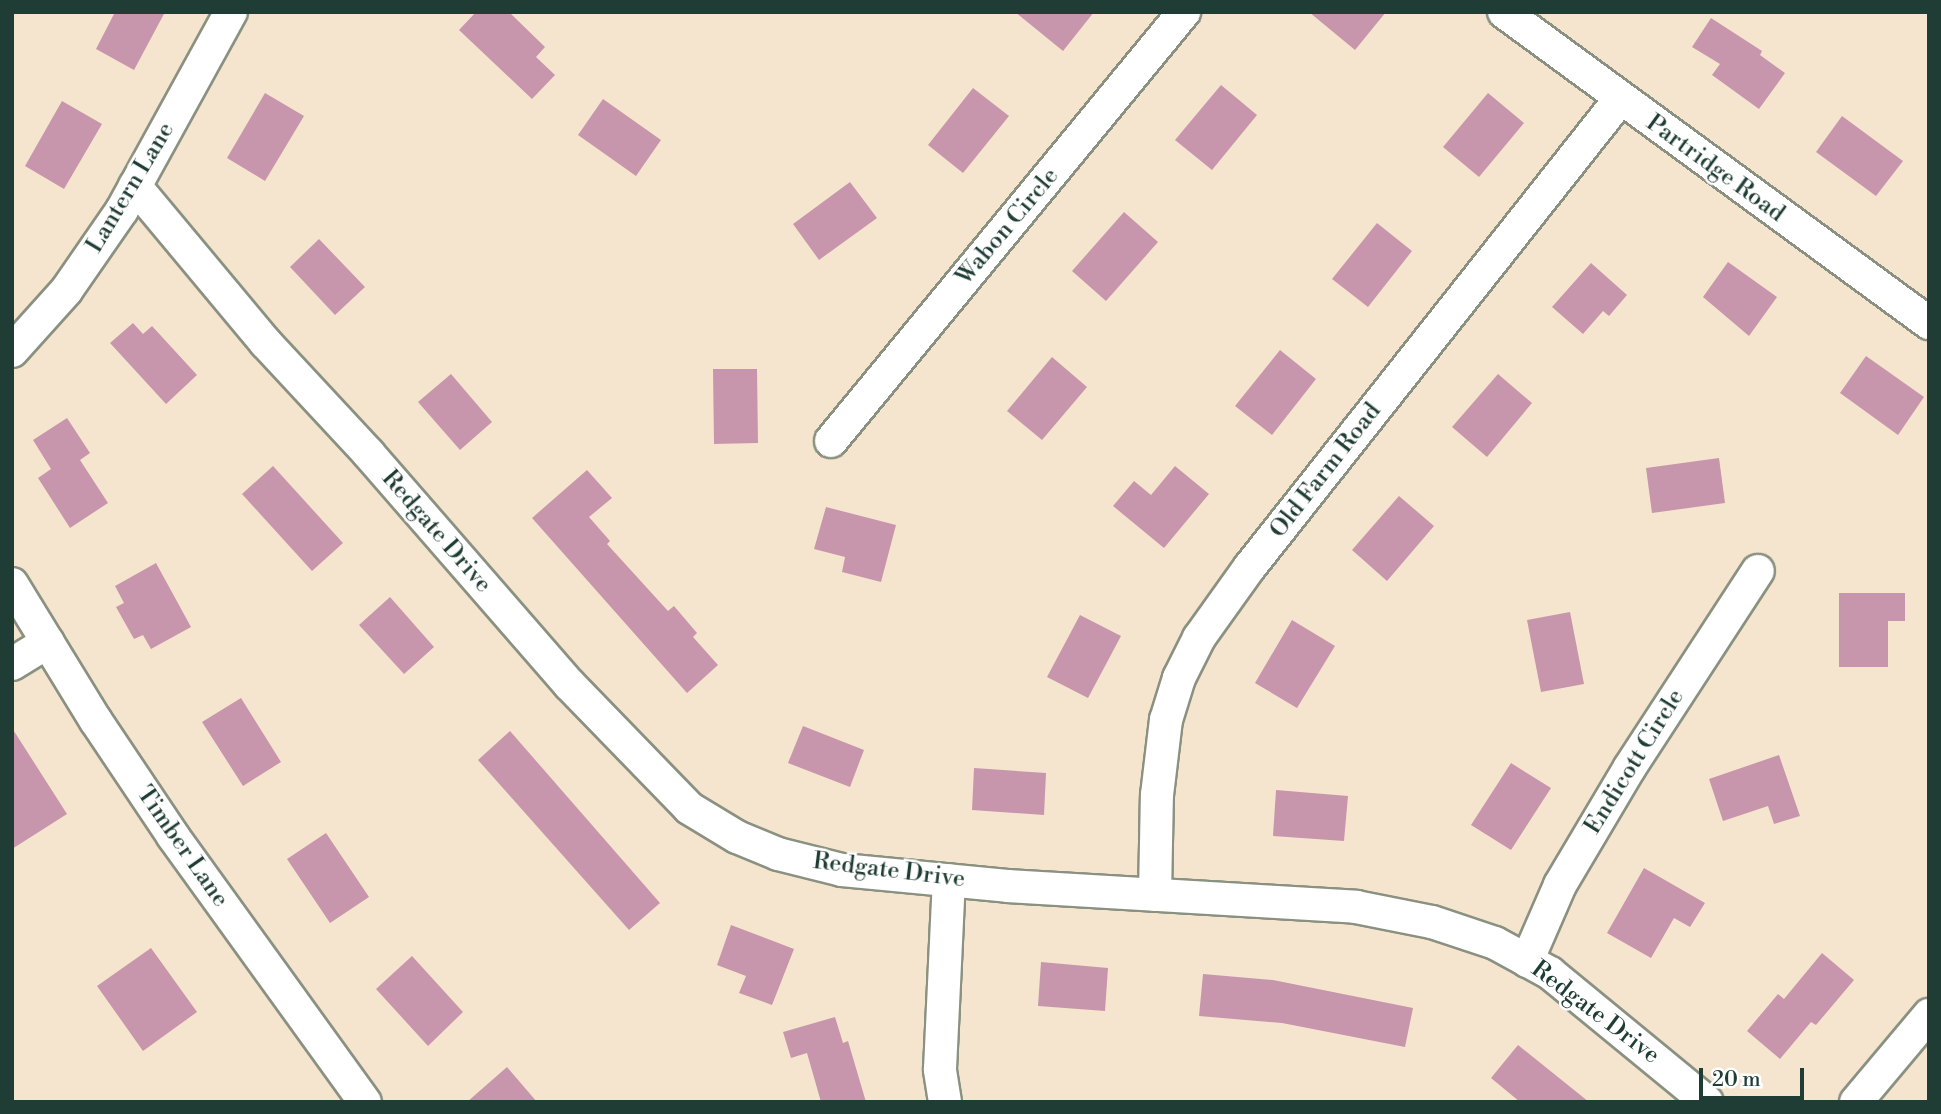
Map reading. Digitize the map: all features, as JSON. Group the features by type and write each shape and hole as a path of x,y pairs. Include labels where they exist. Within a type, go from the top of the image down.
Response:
{"street":[{"name":"Lantern Lane","path":"12,351 66,291 135,186 231,12"},
{"name":"Wabon Circle","path":"831,441 1184,12"},
{"name":"Partridge Road","path":"1504,12 1929,323"},
{"name":"Old Farm Road","path":"1155,895 1157,795 1166,720 1179,678 1199,638 1257,557 1620,99"},
{"name":"Redgate Drive","path":"135,186 266,343 369,454 569,684 689,808 737,837 778,854 842,870 1155,895 1356,907 1432,922 1495,943 1550,973 1611,1020 1707,1102"},
{"name":"Endicott Circle","path":"1527,961 1560,885 1623,779 1758,571"},
{"name":"Timber Lane","path":"12,584 173,836 365,1102"},
{"path":"12,664 48,642"},
{"path":"945,1102 940,1069 949,880"},
{"path":"1856,1102 1929,1015"}],"building":[{"path":"115,12 165,12 134,70 96,49"},
{"path":"476,12 509,12 545,47 536,57 555,75 532,99 459,30"},
{"path":"1015,12 1094,12 1063,51"},
{"path":"1309,12 1386,12 1355,50"},
{"path":"1711,18 1762,51 1760,55 1785,73 1759,109 1712,75 1720,64 1692,47"},
{"path":"1221,85 1257,115 1212,170 1175,140"},
{"path":"973,88 1009,116 963,173 928,145"},
{"path":"265,93 304,116 265,181 227,158"},
{"path":"1488,93 1524,123 1479,177 1443,147"},
{"path":"603,99 661,140 636,176 578,135"},
{"path":"62,101 102,124 64,189 25,166"},
{"path":"1842,116 1903,161 1876,196 1816,152"},
{"path":"850,182 877,218 819,260 793,224"},
{"path":"1124,212 1158,242 1106,301 1072,271"},
{"path":"1377,223 1412,251 1368,307 1332,279"},
{"path":"319,239 365,287 335,315 290,267"},
{"path":"1728,262 1777,297 1749,336 1703,297"},
{"path":"1591,263 1627,295 1609,316 1603,311 1583,334 1552,307"},
{"path":"133,323 143,334 152,326 197,375 166,404 110,343"},
{"path":"1280,350 1316,379 1272,435 1235,406"},
{"path":"1866,356 1924,397 1898,435 1840,393"},
{"path":"1052,357 1087,387 1042,440 1007,411"},
{"path":"713,369 757,369 758,443 714,444"},
{"path":"451,374 492,422 460,450 418,402"},
{"path":"1498,374 1532,403 1487,457 1452,427"},
{"path":"67,418 90,453 80,460 108,503 70,528 38,478 51,469 33,440"},
{"path":"1719,458 1725,503 1652,513 1646,468"},
{"path":"273,466 343,543 312,571 242,494"},
{"path":"1175,466 1209,494 1164,548 1113,506 1134,481 1151,495"},
{"path":"587,470 612,498 589,517 610,541 607,544 668,611 674,606 697,633 693,637 718,665 687,693 532,518"},
{"path":"1399,496 1434,526 1387,581 1352,550"},
{"path":"826,507 896,525 881,582 842,572 845,557 814,549"},
{"path":"156,563 191,627 151,649 143,635 134,639 116,607 124,603 115,586"},
{"path":"1839,593 1905,593 1905,621 1888,621 1888,667 1839,667"},
{"path":"390,597 434,647 404,674 359,625"},
{"path":"1570,612 1584,684 1541,692 1527,620"},
{"path":"1080,615 1121,636 1088,698 1047,677"},
{"path":"1292,620 1335,646 1297,708 1255,683"},
{"path":"241,698 281,762 243,786 202,722"},
{"path":"803,726 864,750 850,787 788,763"},
{"path":"12,728 67,814 12,849"},
{"path":"510,731 660,903 629,930 478,760"},
{"path":"1779,755 1800,816 1774,824 1768,806 1723,821 1709,779"},
{"path":"1511,763 1551,788 1511,850 1471,825"},
{"path":"974,768 1046,773 1044,815 972,810"},
{"path":"1276,790 1348,796 1344,841 1273,836"},
{"path":"326,833 369,897 330,923 287,859"},
{"path":"1644,868 1705,903 1690,927 1674,918 1651,958 1607,933"},
{"path":"731,925 794,949 772,1005 739,993 746,976 717,965"},
{"path":"151,948 197,1012 143,1051 97,986"},
{"path":"1822,953 1854,980 1816,1025 1811,1022 1780,1059 1747,1031 1778,994 1784,999"},
{"path":"412,956 463,1012 428,1046 376,989"},
{"path":"1041,962 1108,968 1105,1011 1038,1006"},
{"path":"1203,974 1273,980 1413,1008 1405,1047 1282,1023 1199,1016"},
{"path":"835,1017 843,1043 848,1041 866,1102 821,1102 807,1053 791,1058 783,1032"},
{"path":"1518,1045 1589,1102 1520,1102 1491,1078"},
{"path":"507,1067 537,1102 467,1102"}]}
